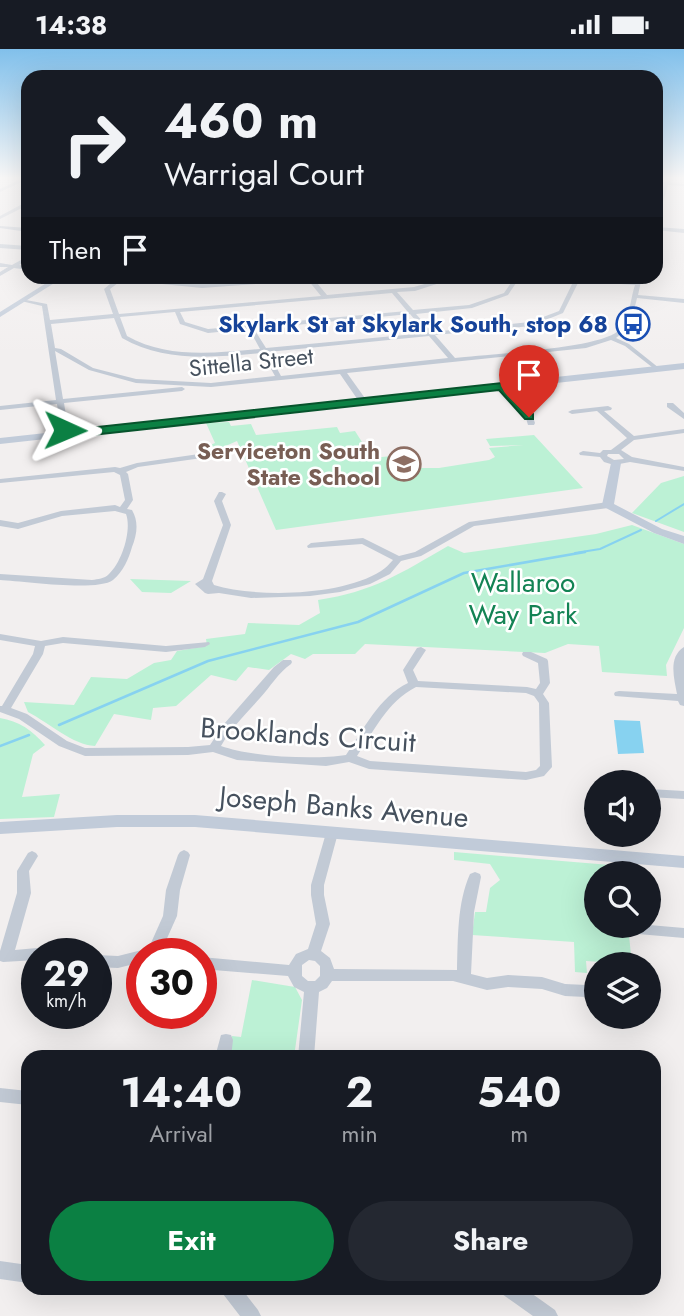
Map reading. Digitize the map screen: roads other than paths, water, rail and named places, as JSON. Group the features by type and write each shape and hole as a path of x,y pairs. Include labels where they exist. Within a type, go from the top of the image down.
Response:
{"street":[{"path":"0,246 21,248"},
{"path":"0,274 21,262"},
{"path":"0,265 21,268"},
{"path":"0,315 47,284"},
{"path":"113,284 107,289 114,317 124,337 141,347 168,353 220,356 531,324 561,312 574,284"},
{"path":"195,284 237,284"},
{"path":"315,284 326,297"},
{"path":"48,322 393,291 432,284"},
{"path":"177,311 182,323 196,329 251,328 477,305 506,294 512,284"},
{"path":"613,339 624,332 638,284"},
{"path":"393,291 453,360"},
{"path":"635,296 684,301"},
{"path":"23,300 43,303 65,434"},
{"path":"251,328 279,378"},
{"path":"613,339 627,345 657,369"},
{"name":"Sittella Street","path":"0,408 194,388 197,384 586,347 613,339"},
{"path":"51,349 59,350 81,365"},
{"path":"53,365 81,365 149,382 197,384"},
{"path":"0,441 684,366"},
{"path":"342,371 363,401"},
{"path":"149,382 154,391"},
{"path":"502,386 528,414 531,423"},
{"path":"670,405 684,417"},
{"path":"572,412 608,408"},
{"path":"598,409 632,438"},
{"path":"608,506 615,457 632,438 684,431"},
{"path":"583,453 684,469"},
{"path":"0,481 99,469 120,471 136,465 199,456"},
{"path":"120,471 130,503 122,509"},
{"path":"222,494 218,501 227,525 207,581 201,584 201,587 208,591 304,594 347,589 389,573 398,559"},
{"path":"311,546 363,541 398,559 418,554 472,524 608,506 658,531 684,540"},
{"path":"0,523 18,526 61,514 122,509 129,512 136,524 113,576 115,582 110,585 0,577"},
{"path":"0,637 41,643 64,640 166,653 205,644"},
{"path":"3,710 38,654 41,643"},
{"path":"414,684 408,670 421,650"},
{"path":"350,758 381,711 402,688 414,684 527,690 538,694 545,683 547,657 527,654"},
{"path":"619,694 684,701 677,669 683,656"},
{"path":"214,748 226,726 259,693 274,670 287,663"},
{"name":"Brooklands Circuit","path":"3,710 38,725 68,749 76,751 188,751 214,748 237,756 326,762 350,758 369,765 526,776 540,773 546,767 544,703 538,694"},
{"path":"661,794 684,795"},
{"name":"Joseph Banks Avenue","path":"0,828 117,821 195,821 684,862"},
{"path":"313,956 322,930 323,917 317,894 319,877 328,856 332,833"},
{"path":"160,938 170,916 173,890 184,855"},
{"path":"4,955 24,893 23,871 32,856"},
{"path":"464,977 465,934 475,877"},
{"path":"661,931 684,933"},
{"path":"313,956 327,965 328,975 323,983 312,986 296,981 292,971 296,962 313,956"},
{"path":"217,964 292,971"},
{"path":"328,975 374,973 464,977 487,984 508,981 542,983 565,990 584,991"},
{"path":"307,1050 312,986"},
{"path":"224,1050 226,1040"},
{"path":"0,1095 21,1097"},
{"path":"0,1270 21,1273"},
{"path":"235,1295 252,1316"},
{"path":"518,1295 549,1316"}],"water":[{"path":"614,720 640,721 644,753 618,754"}],"waterway":[{"path":"656,521 684,504"},
{"path":"575,553 600,549 641,530"},
{"path":"59,725 208,661 358,622 464,573 585,552"},
{"path":"0,746 29,735"}],"place":[{"name":"Skylark St at Skylark South, stop 68","path":"633,324"},
{"name":"Serviceton South State School","path":"404,464"}],"park label":[{"name":"Wallaroo Way Park","path":"523,598"}]}
